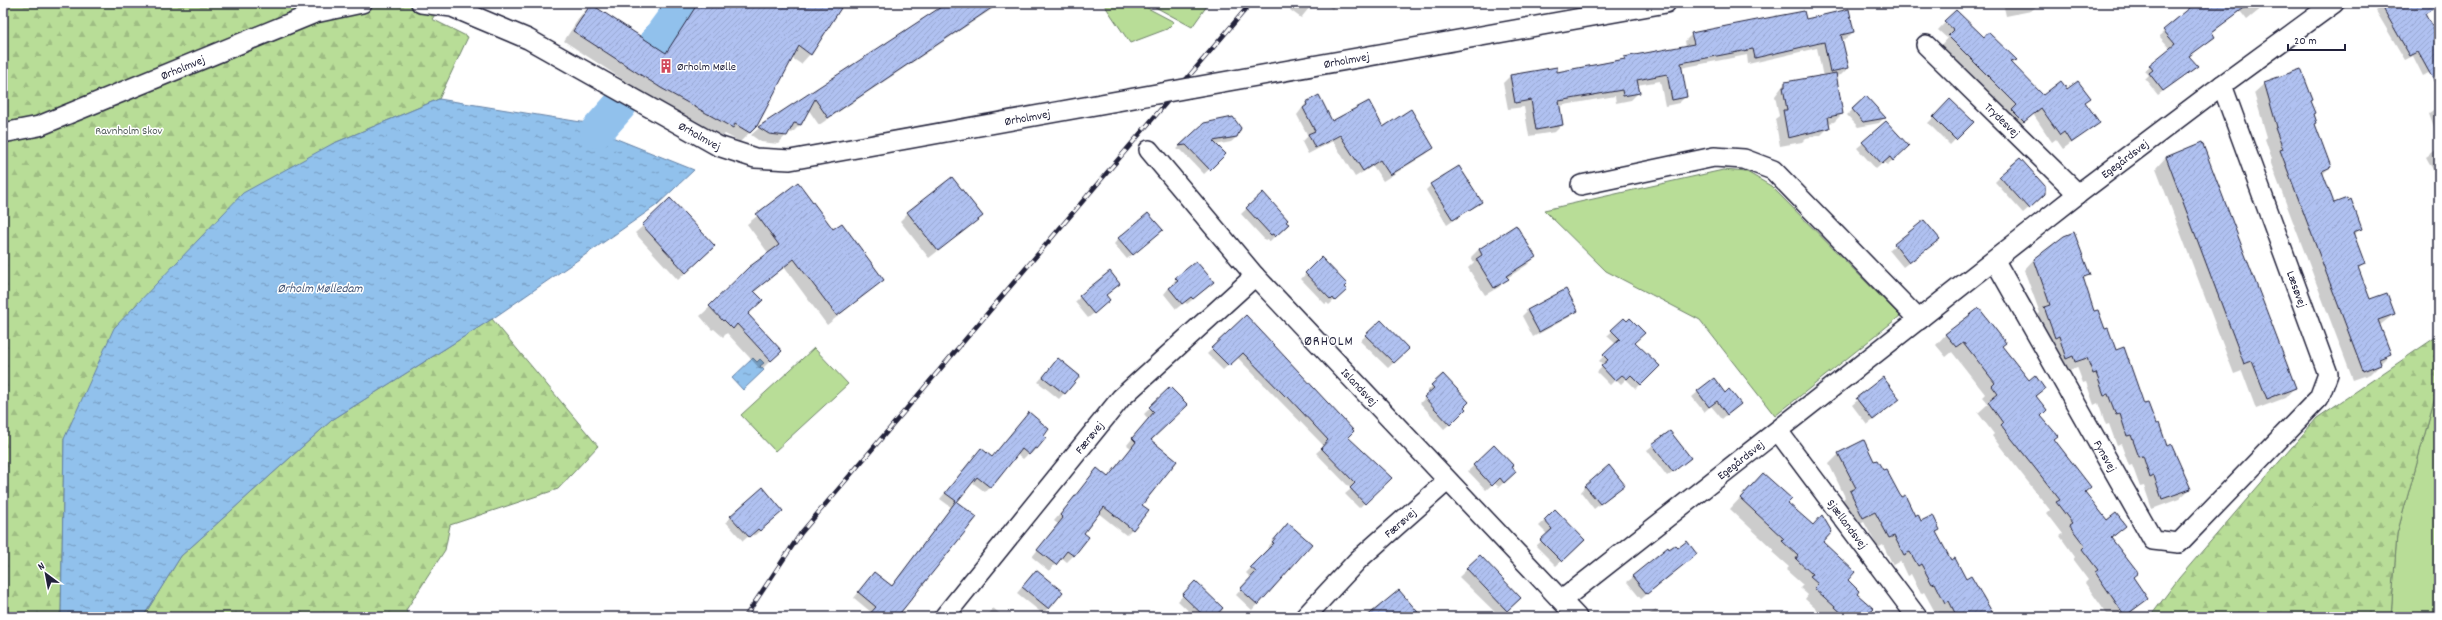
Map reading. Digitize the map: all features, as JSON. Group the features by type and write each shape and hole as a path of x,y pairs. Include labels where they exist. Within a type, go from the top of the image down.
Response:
{"street":[{"name":"Ørholmvej","path":"3,133 39,126 316,14 362,3"},
{"name":"Ørholmvej","path":"420,3 452,7 528,39 718,146 755,158 790,160 1666,3"},
{"name":"Egegårdsvej","path":"1562,600 1995,261 2078,194 2222,85 2334,3"},
{"name":"Trydesvej","path":"1926,45 2078,194"},
{"name":"Læsøvej","path":"2222,85 2328,374 2319,398 2248,470"},
{"name":"Islandsvej","path":"1149,150 1255,276 1447,481 1578,617"},
{"path":"1581,185 1714,157 1744,159 1773,170 1919,320"},
{"name":"Fynsvej","path":"1995,261 2153,540 2178,543 2248,470"},
{"name":"Færøvej","path":"944,617 1121,398 1255,276"},
{"name":"Sjællandsvej","path":"1778,431 1917,617"},
{"name":"Færøvej","path":"1305,617 1358,560 1447,481"}],"green space":[{"name":"Ravnholm Skov","path":"3,3 444,3 432,19 468,37 439,99 332,144 64,439 61,617 3,617"},
{"path":"1103,3 1138,3 1174,22 1167,29 1130,43"},
{"path":"1148,3 1209,3 1192,27"},
{"path":"1723,170 1747,172 1771,186 1900,316 1775,416 1700,320 1606,271 1544,210"},
{"path":"492,319 598,446 558,489 450,525 445,550 406,610 409,617 143,617 181,556 332,420"},
{"path":"2439,335 2439,383 2397,534 2391,617 2150,617 2179,578 2317,418"},
{"path":"814,348 848,384 775,451 741,415"},
{"path":"2439,383 2439,617 2391,617 2397,534"}],"water":[{"name":"Ørholm Mølledam","path":"439,99 587,123 597,131 694,170 657,205 614,235 492,319 332,420 181,556 143,617 61,617 64,439 114,328 243,193 332,144"},
{"path":"753,358 757,362 760,359 764,363 760,366 764,370 743,390 732,378"}],"building":[{"name":"Ørholm Mølle","path":"698,3 833,3 841,8 811,55 799,46 757,126 750,133 735,124 733,128 661,88 573,31 591,4 666,53"},
{"path":"947,3 999,3 828,118 815,99 801,125 794,123 787,136 769,134 758,127"},
{"path":"2196,3 2251,3 2212,32 2215,37 2189,56 2198,66 2163,91 2149,73 2153,70 2149,65 2175,44 2163,30"},
{"path":"2380,3 2439,3 2439,5 2425,14 2439,39 2439,90 2418,52 2410,56"},
{"path":"1849,9 1854,32 1841,35 1849,68 1830,72 1824,42 1755,58 1753,49 1681,63 1687,97 1672,100 1667,74 1637,80 1640,93 1623,96 1622,90 1559,101 1563,125 1536,130 1531,100 1515,103 1510,75 1557,67 1557,72 1625,59 1624,57 1694,44 1691,33 1762,19 1804,11 1806,19"},
{"path":"1956,10 1984,37 1988,32 2017,60 2011,62 2043,95 2061,81 2067,89 2078,81 2091,98 2085,102 2100,123 2071,143 2064,132 2060,135 2041,108 2024,122 2012,110 2017,105 1948,36 1954,30 1944,21"},
{"path":"2301,69 2313,100 2311,101 2316,113 2314,114 2317,123 2315,124 2331,167 2322,171 2334,203 2347,198 2348,201 2351,199 2362,229 2353,232 2365,264 2358,267 2370,299 2387,293 2395,314 2378,320 2391,354 2379,359 2381,364 2363,371 2280,150 2283,149 2275,128 2277,127 2264,82"},
{"path":"1836,73 1843,114 1828,117 1830,128 1788,138 1783,110 1787,110 1783,87 1785,87 1785,82"},
{"path":"1319,95 1332,121 1369,101 1383,127 1411,109 1434,148 1390,175 1380,160 1363,171 1340,135 1315,148 1308,134 1315,131 1303,108 1307,105 1306,102"},
{"path":"1866,96 1886,118 1863,122 1852,109"},
{"path":"1950,99 1974,122 1956,140 1933,117"},
{"path":"1233,117 1241,128 1237,137 1213,141 1226,154 1210,170 1186,145 1179,146 1204,123"},
{"path":"1886,121 1909,146 1893,161 1890,157 1882,164 1862,142"},
{"path":"2202,142 2296,388 2267,399 2252,361 2244,364 2166,157"},
{"path":"2020,158 2045,186 2045,194 2029,209 1999,176"},
{"path":"1459,166 1482,202 1453,220 1430,184"},
{"path":"952,177 983,216 938,251 907,212"},
{"path":"798,182 833,229 842,223 884,280 837,316 794,259 754,291 763,300 748,314 782,351 771,361 737,324 733,329 709,306 749,267 779,245 756,214"},
{"path":"1263,192 1288,220 1286,222 1289,224 1275,237 1273,234 1271,235 1246,208"},
{"path":"670,198 715,246 686,273 642,225"},
{"path":"1148,213 1163,230 1133,255 1118,238"},
{"path":"1924,220 1940,239 1909,263 1894,244"},
{"path":"1516,225 1536,257 1506,276 1509,279 1494,288 1476,259 1482,255 1479,249"},
{"path":"2074,232 2090,275 2083,277 2094,311 2098,310 2105,329 2108,328 2116,350 2124,347 2144,404 2148,403 2156,424 2159,423 2167,446 2171,444 2191,489 2162,499 2154,476 2150,478 2143,456 2139,457 2131,435 2127,436 2120,414 2116,415 2108,394 2104,395 2096,373 2093,374 2087,358 2075,362 2073,356 2066,359 2059,336 2055,338 2044,307 2050,305 2034,259 2064,236"},
{"path":"1321,257 1347,284 1344,287 1347,290 1335,301 1333,298 1331,300 1305,273"},
{"path":"1196,261 1214,282 1193,299 1191,297 1182,304 1169,288 1178,281 1175,278"},
{"path":"1110,271 1120,284 1106,295 1110,300 1094,314 1079,296"},
{"path":"1566,289 1578,311 1539,332 1527,310"},
{"path":"1979,308 2006,343 2002,346 2029,380 2035,375 2045,389 2036,396 2047,410 2041,416 2058,436 2054,439 2091,487 2085,492 2107,520 2116,513 2126,526 2111,538 2138,573 2133,577 2148,599 2125,616 2095,572 2098,570 2082,549 2085,546 2069,525 2072,523 2056,502 2060,500 2001,425 2003,423 1988,402 1998,394 1992,386 1995,383 1963,342 1956,347 1945,334"},
{"path":"1246,315 1354,431 1348,437 1392,478 1365,504 1350,488 1355,483 1321,448 1328,440 1287,396 1286,397 1243,353 1229,366 1211,348"},
{"path":"1624,318 1627,321 1630,318 1645,333 1635,342 1660,366 1641,385 1631,375 1627,379 1622,375 1615,381 1601,366 1608,360 1603,355 1620,339 1611,330"},
{"path":"1381,320 1409,349 1394,363 1365,335"},
{"path":"1058,358 1080,376 1065,394 1043,377"},
{"path":"1443,374 1469,402 1464,407 1466,409 1450,425 1424,397 1434,388 1431,385"},
{"path":"1883,377 1900,399 1873,420 1856,398"},
{"path":"1714,378 1725,393 1729,389 1741,404 1727,415 1717,401 1709,407 1697,391"},
{"path":"1170,387 1188,405 1151,440 1177,461 1142,505 1149,510 1133,530 1104,507 1084,533 1089,537 1074,556 1067,551 1056,565 1037,550 1063,518 1060,515 1097,468 1108,477 1136,442 1132,438 1154,412 1149,407"},
{"path":"1029,412 1049,429 1044,436 1046,438 1037,449 1035,448 1029,455 1022,449 991,488 977,477 957,502 977,517 897,617 867,617 876,607 858,592 874,572 892,586 956,501 945,493 981,448 992,457"},
{"path":"1670,431 1691,458 1673,472 1652,444"},
{"path":"1864,440 1874,461 1877,460 1883,470 1886,469 1901,497 1905,495 1915,516 1918,514 1921,521 1933,515 1940,530 1936,532 1951,560 1955,558 1966,579 1971,576 1995,617 1957,617 1949,601 1945,603 1935,583 1932,584 1921,564 1918,566 1910,552 1904,555 1894,536 1889,538 1875,512 1863,518 1850,491 1856,488 1838,453"},
{"path":"1494,445 1514,466 1512,467 1516,472 1504,483 1500,478 1492,486 1473,465"},
{"path":"1609,465 1625,485 1600,504 1585,486"},
{"path":"1763,473 1792,499 1788,503 1813,525 1822,515 1832,532 1823,542 1855,572 1848,580 1859,591 1857,594 1874,609 1865,617 1846,617 1814,588 1818,584 1810,577 1812,574 1796,559 1798,556 1782,541 1784,539 1740,498"},
{"path":"763,487 783,511 760,531 758,529 749,537 730,516"},
{"path":"1555,509 1585,540 1562,562 1540,540 1552,529 1544,520"},
{"path":"1288,523 1312,544 1258,605 1240,589 1256,572 1250,567 1274,543 1272,542"},
{"path":"1687,541 1697,554 1647,594 1632,576 1668,547 1669,549 1675,545 1678,548"},
{"path":"1480,555 1521,598 1507,611 1466,568"},
{"path":"1036,570 1063,592 1049,609 1022,587"},
{"path":"1195,581 1223,608 1215,617 1205,617 1182,595"},
{"path":"1399,590 1422,617 1366,617"}],"waterway":[{"path":"654,45 685,3"},
{"path":"597,131 620,105"}],"railway":[{"path":"745,617 801,533 1251,3"}],"place":[{"name":"Ørholm Mølle","path":"666,66"}],"district":[{"name":"ØRHOLM","path":"1329,340"}]}
